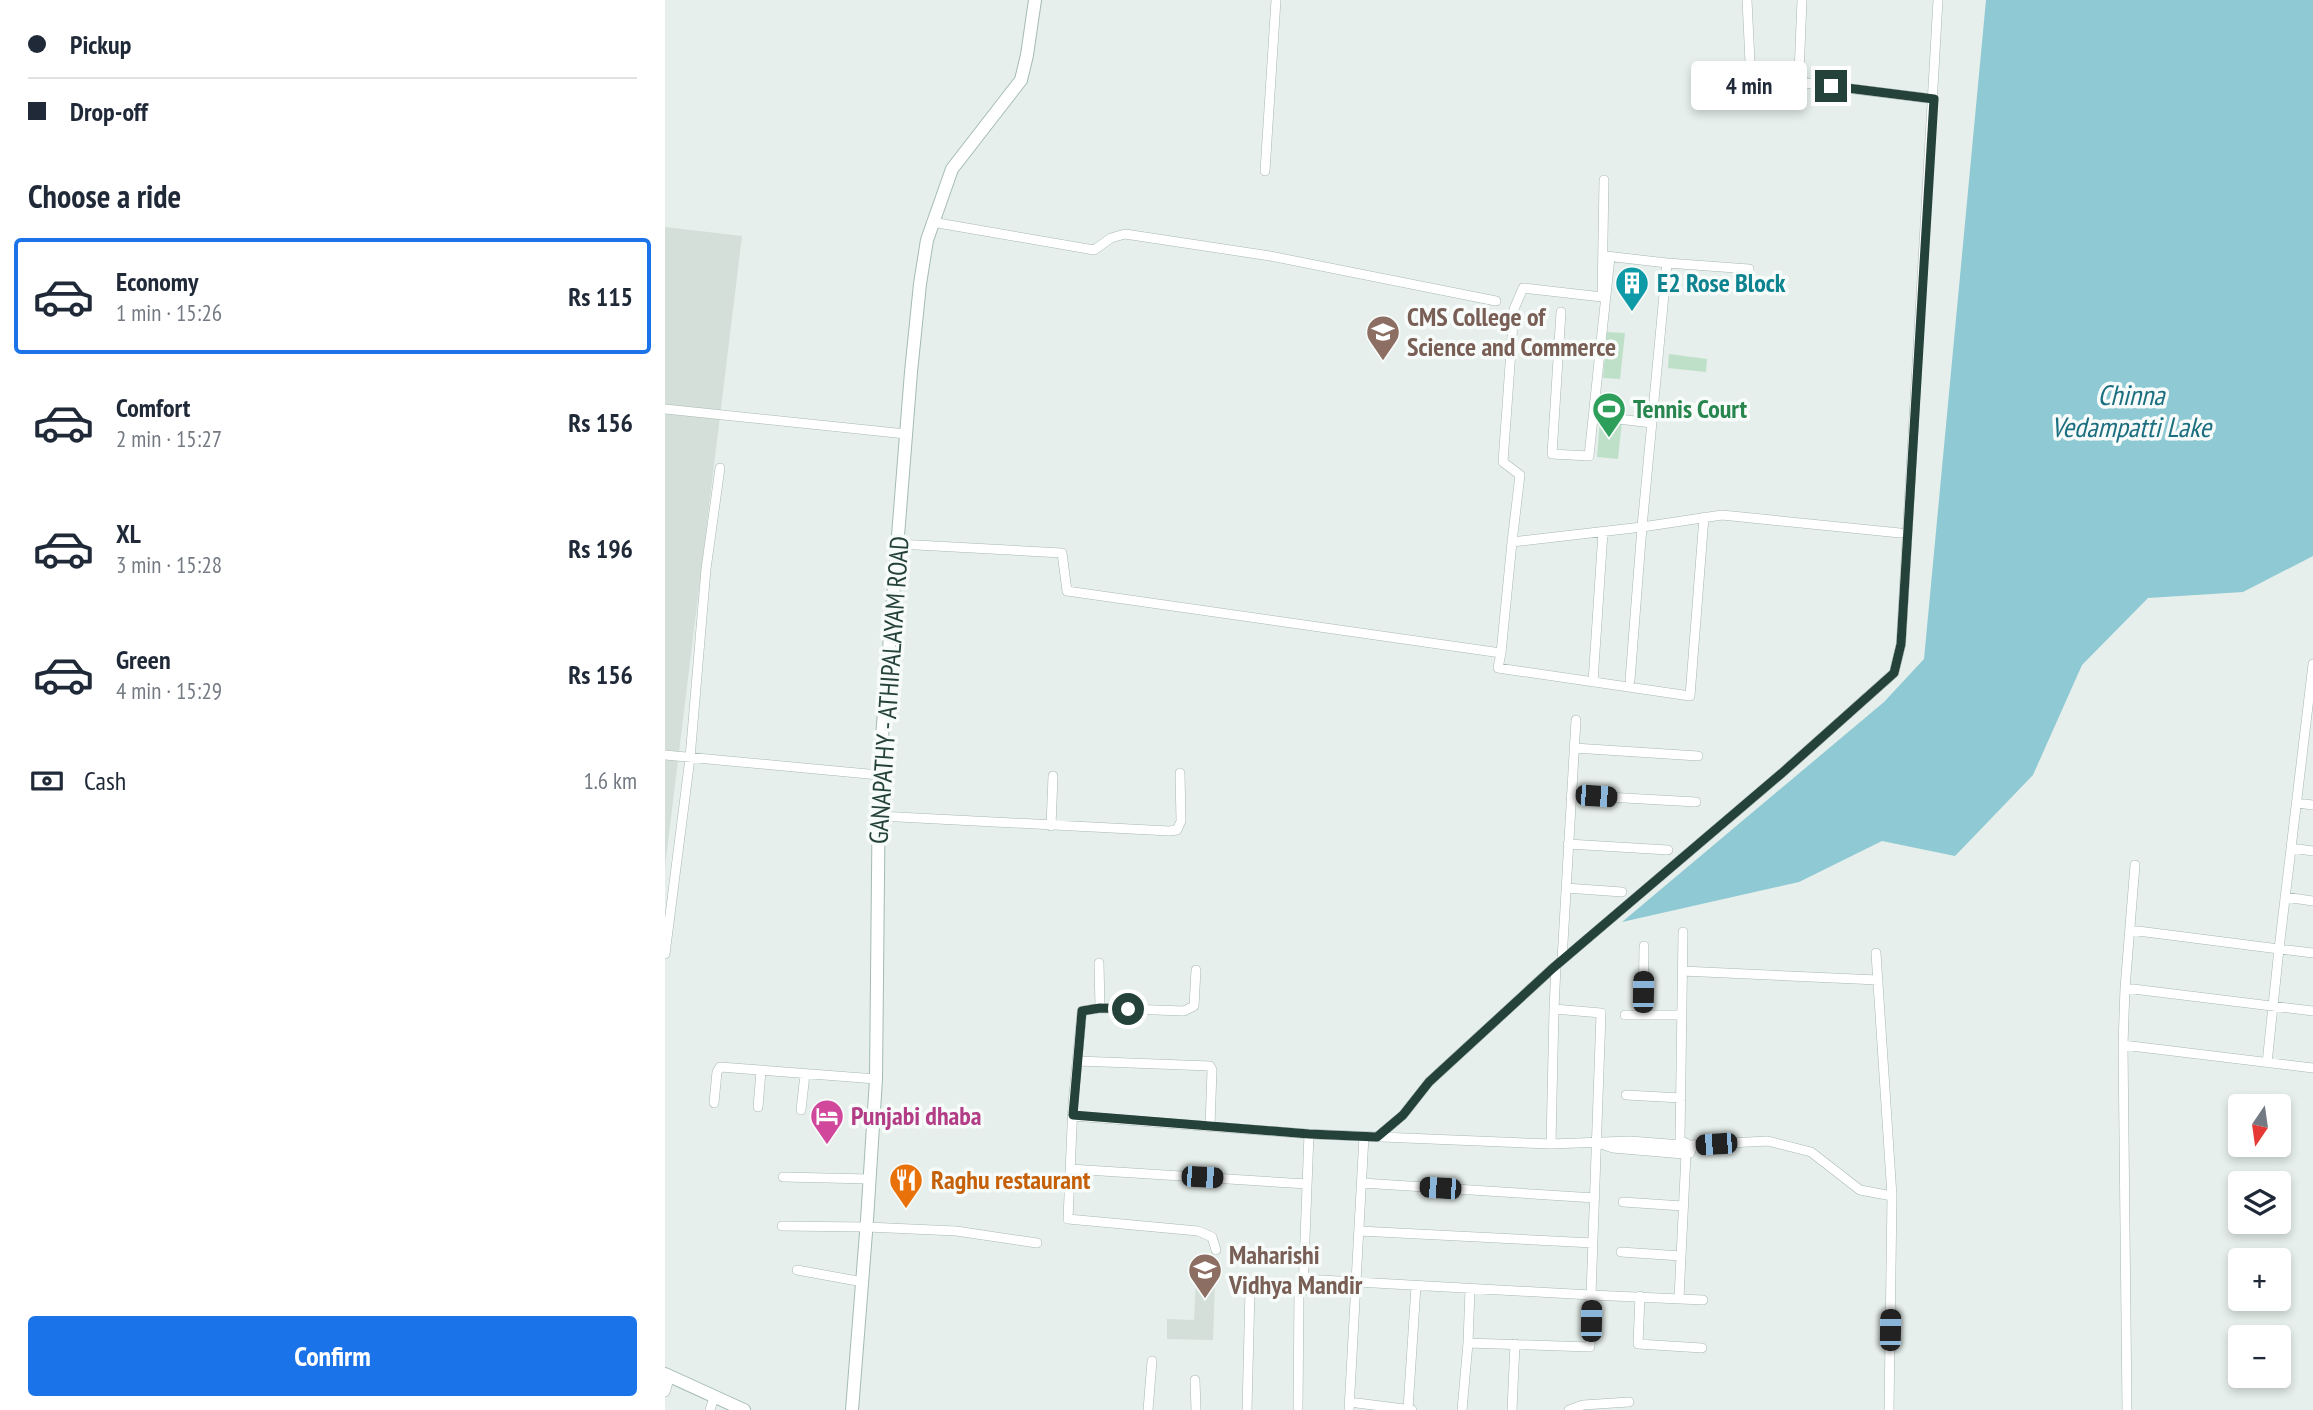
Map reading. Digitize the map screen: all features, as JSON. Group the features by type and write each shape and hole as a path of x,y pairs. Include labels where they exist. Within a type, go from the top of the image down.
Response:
{"main road":[{"name":"GANAPATHY - ATHIPALAYAM ROAD","path":"852,1410 876,1079 879,775 906,434 921,284 927,240 952,169 1021,80 1035,0"},
{"path":"668,1375 711,1404 744,1410"}],"street":[{"path":"1265,171 1276,0"},
{"path":"1747,0 1751,83"},
{"path":"1802,0 1799,73 1805,83 1934,99"},
{"path":"1377,1137 1403,1115 1429,1082 1559,963 1782,773 1894,673 1901,644 1938,0"},
{"path":"1561,313 1552,454 1589,456 1607,256 1604,180"},
{"path":"932,222 1094,250 1111,238 1125,234 1270,256 1496,301"},
{"path":"1607,256 1749,269"},
{"path":"1607,256 1602,297 1523,288 1514,309 1503,462 1520,475 1498,668 1690,696 1704,517"},
{"path":"1630,680 1667,262"},
{"path":"665,409 906,434"},
{"path":"1593,416 1652,423"},
{"path":"665,954 690,758 706,569 720,468"},
{"path":"1512,542 1642,527 1722,514 1899,533"},
{"path":"1593,682 1604,532"},
{"path":"898,544 1062,553 1067,591 1501,653"},
{"path":"2267,1063 2302,755 2310,714 2313,669"},
{"path":"1551,1144 1554,1009 1566,888 1576,720"},
{"path":"1574,748 1698,756"},
{"path":"665,755 879,775"},
{"path":"2302,755 2313,757"},
{"path":"879,816 1177,830 1181,821 1180,773"},
{"path":"1051,825 1053,776"},
{"path":"1571,795 1696,802"},
{"path":"2297,803 2313,805"},
{"path":"1568,844 1668,850"},
{"path":"2292,848 2313,851"},
{"path":"2127,1410 2123,1045 2134,865"},
{"path":"1566,888 1622,892"},
{"path":"2285,897 2313,901"},
{"path":"2130,930 2313,953"},
{"path":"1679,1298 1685,1148 1680,1139 1683,932"},
{"path":"1643,1015 1644,946"},
{"path":"1876,953 1892,1196 1889,1410"},
{"path":"1099,963 1100,1008"},
{"path":"1196,970 1194,1006 1184,1010 1100,1008 1082,1011 1068,1219 1198,1231 1212,1237 1216,1250"},
{"path":"1682,971 1878,980"},
{"path":"2125,988 2313,1011"},
{"path":"1468,1343 1590,1347 1601,1013 1554,1009"},
{"path":"1625,1015 1682,1015"},
{"path":"2123,1045 2313,1068"},
{"path":"1077,1061 1210,1066 1210,1126"},
{"path":"714,1103 717,1072 720,1067 876,1079"},
{"path":"758,1107 761,1071"},
{"path":"801,1110 805,1074"},
{"path":"1626,1095 1681,1098"},
{"path":"1073,1115 1309,1134 1551,1144 1596,1143 1613,1148 1685,1148 1768,1141 1811,1152 1860,1190 1892,1196"},
{"path":"1247,1410 1250,1290 1303,1291 1309,1134"},
{"path":"1364,1136 1349,1406 1413,1410"},
{"path":"1070,1169 1307,1184"},
{"path":"783,1177 870,1180"},
{"path":"1362,1183 1595,1198"},
{"path":"1623,1202 1683,1206"},
{"path":"782,1226 956,1231 1037,1243"},
{"path":"1359,1231 1593,1242"},
{"path":"1621,1252 1681,1256"},
{"path":"797,1270 863,1282"},
{"path":"1304,1279 1703,1300"},
{"path":"1408,1409 1416,1286"},
{"path":"1462,1410 1470,1289"},
{"path":"1298,1410 1299,1291"},
{"path":"1640,1296 1638,1344 1702,1348"},
{"path":"1512,1410 1515,1344"},
{"path":"1148,1410 1152,1361"},
{"path":"665,1392 668,1375"},
{"path":"1195,1380 1196,1410"},
{"path":"1570,1410 1583,1405 1629,1402"}],"shaded area":[{"path":"665,227 742,236 665,867"},
{"name":"Maharishi Vidhya Mandir","path":"1196,1280 1215,1281 1213,1340 1167,1339 1167,1319 1194,1320"}],"green space":[{"path":"1607,332 1625,333 1620,379 1603,378"},
{"path":"1669,354 1707,359 1706,372 1668,368"},
{"name":"Tennis Court","path":"1600,419 1622,421 1618,459 1597,457"}],"water":[{"name":"Chinna Vedampatti Lake","path":"1986,0 2313,0 2313,556 2243,592 2148,598 2082,665 2033,775 1955,856 1882,841 1799,882 1622,922 1884,702 1924,659"}],"place":[{"name":"E2 Rose Block","path":"1632,313"},
{"name":"CMS College of Science and Commerce","path":"1383,362"},
{"name":"Tennis Court","path":"1609,439"},
{"name":"Punjabi dhaba","path":"827,1146"},
{"name":"Raghu restaurant","path":"906,1210"},
{"name":"Maharishi Vidhya Mandir","path":"1205,1300"}],"route":[{"path":"1128,1009 1100,1008 1082,1011 1073,1115 1377,1137 1403,1115 1429,1082 1553,968 1782,773 1894,673 1901,644 1934,99 1831,86"}]}
